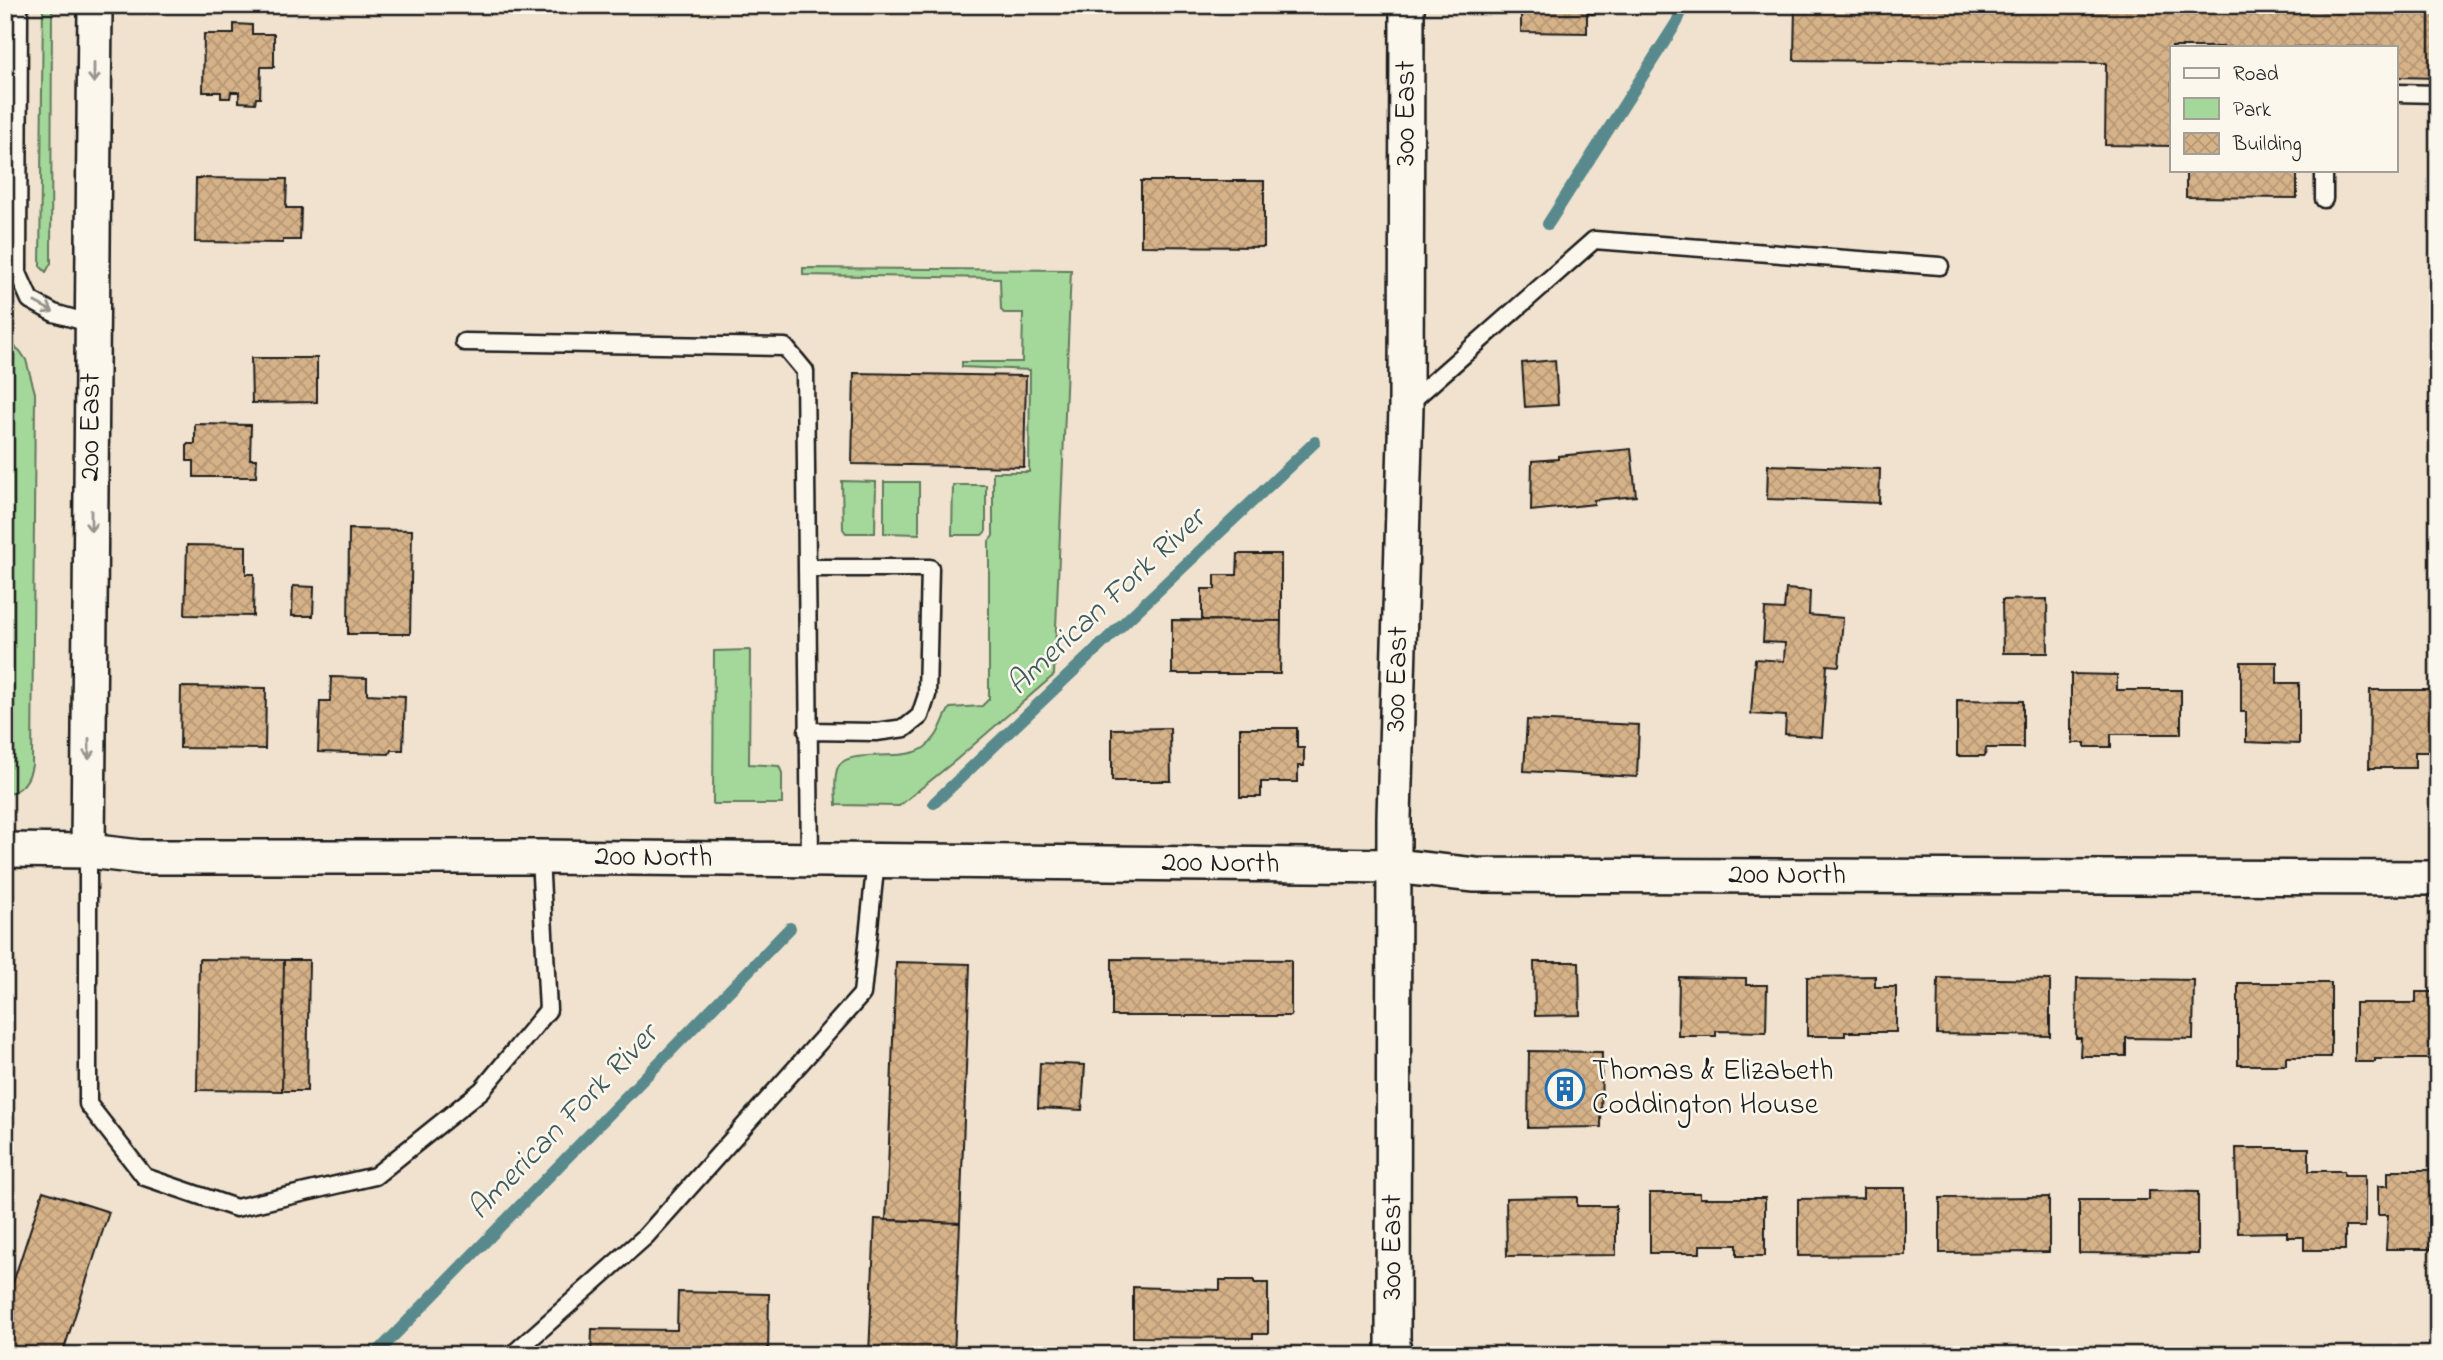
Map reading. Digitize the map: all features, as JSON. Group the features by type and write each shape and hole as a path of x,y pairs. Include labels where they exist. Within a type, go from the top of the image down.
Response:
{"street":[{"name":"200 East","path":"88,851 95,5"},
{"name":"300 East","path":"1393,1355 1394,866 1406,406 1407,5"},
{"name":"200 North","path":"5,850 88,851 140,857 540,857 1394,866 1475,875 2438,878"}],"lane":[{"path":"19,5 18,273 30,300 54,313 92,324"},
{"path":"2398,93 2438,94"},
{"path":"2324,172 2324,199"},
{"path":"1406,406 1594,240 1940,266"},
{"path":"464,342 785,347 805,371 810,860"},
{"path":"807,568 930,568 927,695 920,716 905,728 807,731"},
{"path":"88,851 88,1104 145,1177 236,1208 375,1176 482,1090 548,1010 540,857"},
{"path":"512,1355 646,1236 862,994 876,860"}],"green space":[{"path":"43,5 52,5 51,263 46,272 40,266"},
{"path":"803,268 1071,270 1054,675 899,806 836,805 836,771 844,761 852,758 902,754 924,748 937,734 950,708 982,706 989,699 989,541 993,536 993,472 1029,472 1030,370 962,367 962,362 1022,362 1023,313 1004,313 1001,310 1000,278 803,275"},
{"path":"5,339 20,351 26,360 35,393 32,765 24,784 5,795"},
{"path":"842,481 876,482 875,533 846,533 843,529"},
{"path":"884,482 919,482 919,534 884,533"},
{"path":"953,485 986,485 986,531 982,535 952,535"},
{"path":"750,650 749,764 779,766 782,773 782,804 713,804 714,651"}],"building":[{"path":"1527,5 1593,5 1593,14 1587,13 1587,33 1521,32 1521,11 1527,11"},
{"path":"1795,5 2438,5 2438,78 2398,77 2398,46 2170,46 2170,146 2105,145 2106,63 1794,60"},
{"path":"234,24 252,25 252,34 274,34 274,67 261,67 260,98 256,98 255,103 239,102 239,92 231,92 230,98 221,98 221,92 203,92 204,34 234,34"},
{"path":"2186,172 2297,172 2297,198 2186,197"},
{"path":"196,178 287,179 286,208 301,208 300,240 283,240 283,243 195,242"},
{"path":"1141,181 1264,181 1264,247 1141,246"},
{"path":"251,358 317,358 317,402 252,403"},
{"path":"1555,360 1558,405 1525,407 1522,363"},
{"path":"854,373 1026,376 1024,467 852,464"},
{"path":"195,424 251,425 250,459 257,459 256,477 194,477 194,461 187,461 187,444 195,444"},
{"path":"1631,449 1636,496 1531,511 1532,461"},
{"path":"1768,465 1880,469 1879,503 1767,499"},
{"path":"349,529 412,530 410,634 348,634"},
{"path":"187,545 246,546 246,574 254,574 253,616 185,615"},
{"path":"1238,554 1281,554 1281,621 1202,620 1202,589 1215,589 1215,575 1237,575"},
{"path":"293,586 314,587 313,616 292,616"},
{"path":"1786,589 1810,591 1809,615 1843,618 1839,666 1827,665 1822,737 1785,734 1786,716 1751,714 1755,659 1784,661 1785,643 1763,642 1765,609 1784,610"},
{"path":"2047,599 2048,653 2003,653 2002,600"},
{"path":"1172,620 1281,621 1280,674 1172,674"},
{"path":"2241,662 2277,662 2277,683 2299,683 2299,744 2246,742 2246,712 2241,712"},
{"path":"2071,674 2117,675 2117,690 2181,690 2181,734 2111,734 2111,747 2085,747 2085,743 2073,743"},
{"path":"331,677 367,678 367,694 405,696 403,750 391,750 389,754 318,752 320,701 330,701"},
{"path":"181,687 266,688 265,749 180,748"},
{"path":"2370,690 2438,690 2438,757 2430,757 2430,752 2415,752 2415,768 2369,768"},
{"path":"1957,700 2023,701 2023,748 1986,748 1985,756 1957,756"},
{"path":"1527,720 1639,725 1637,777 1524,771"},
{"path":"1170,728 1171,781 1112,781 1112,729"},
{"path":"1240,728 1297,728 1297,748 1304,748 1304,766 1298,766 1298,782 1261,782 1261,797 1240,797"},
{"path":"199,959 284,960 282,1091 197,1090"},
{"path":"1112,959 1291,960 1291,1016 1112,1016"},
{"path":"284,960 309,960 307,1091 282,1091"},
{"path":"896,962 970,964 960,1223 886,1220"},
{"path":"1534,962 1579,962 1580,1015 1535,1016"},
{"path":"1875,976 1875,987 1896,987 1896,1032 1845,1032 1845,1036 1807,1036 1807,977"},
{"path":"1679,977 1746,978 1746,985 1767,985 1766,1032 1716,1031 1716,1036 1678,1036"},
{"path":"1938,978 2050,980 2050,1036 1937,1034"},
{"path":"2077,978 2194,980 2193,1039 2126,1038 2126,1056 2080,1056 2081,1038 2076,1038"},
{"path":"2238,983 2331,983 2331,1057 2286,1057 2286,1065 2238,1065"},
{"path":"2416,992 2438,992 2438,1059 2375,1059 2375,1062 2355,1062 2355,1003 2416,1003"},
{"name":"Thomas & Elizabeth Coddington House","path":"1529,1051 1602,1052 1601,1127 1528,1128"},
{"path":"1040,1063 1085,1065 1082,1110 1038,1108"},
{"path":"2236,1148 2309,1148 2309,1171 2344,1171 2344,1175 2365,1175 2365,1227 2345,1227 2345,1250 2304,1250 2304,1237 2287,1237 2287,1232 2238,1233"},
{"path":"2438,1170 2438,1244 2431,1244 2431,1249 2386,1249 2388,1215 2378,1215 2378,1186 2388,1186 2388,1172"},
{"path":"1863,1188 1905,1188 1905,1255 1798,1256 1798,1199 1863,1198"},
{"path":"43,1191 109,1212 62,1355 5,1355 5,1307"},
{"path":"2149,1191 2198,1192 2198,1254 2079,1253 2079,1200 2149,1200"},
{"path":"1650,1193 1700,1193 1700,1198 1765,1198 1765,1256 1737,1256 1737,1245 1700,1245 1700,1253 1650,1253"},
{"path":"1577,1197 1577,1206 1616,1206 1616,1255 1507,1256 1506,1198"},
{"path":"2049,1197 2049,1252 1940,1253 1940,1198"},
{"path":"875,1219 960,1223 954,1355 869,1355"},
{"path":"1220,1280 1254,1280 1254,1283 1268,1283 1268,1334 1253,1334 1253,1338 1133,1337 1133,1287 1220,1290"},
{"path":"678,1292 769,1294 768,1355 591,1355 592,1329 677,1330"}],"waterway":[{"name":"American Fork River","path":"1548,224 1677,22 1684,5"},
{"name":"American Fork River","path":"934,803 1315,442"},
{"name":"American Fork River","path":"375,1355 790,928"}],"place":[{"name":"Thomas & Elizabeth Coddington House","path":"1565,1089"}]}
